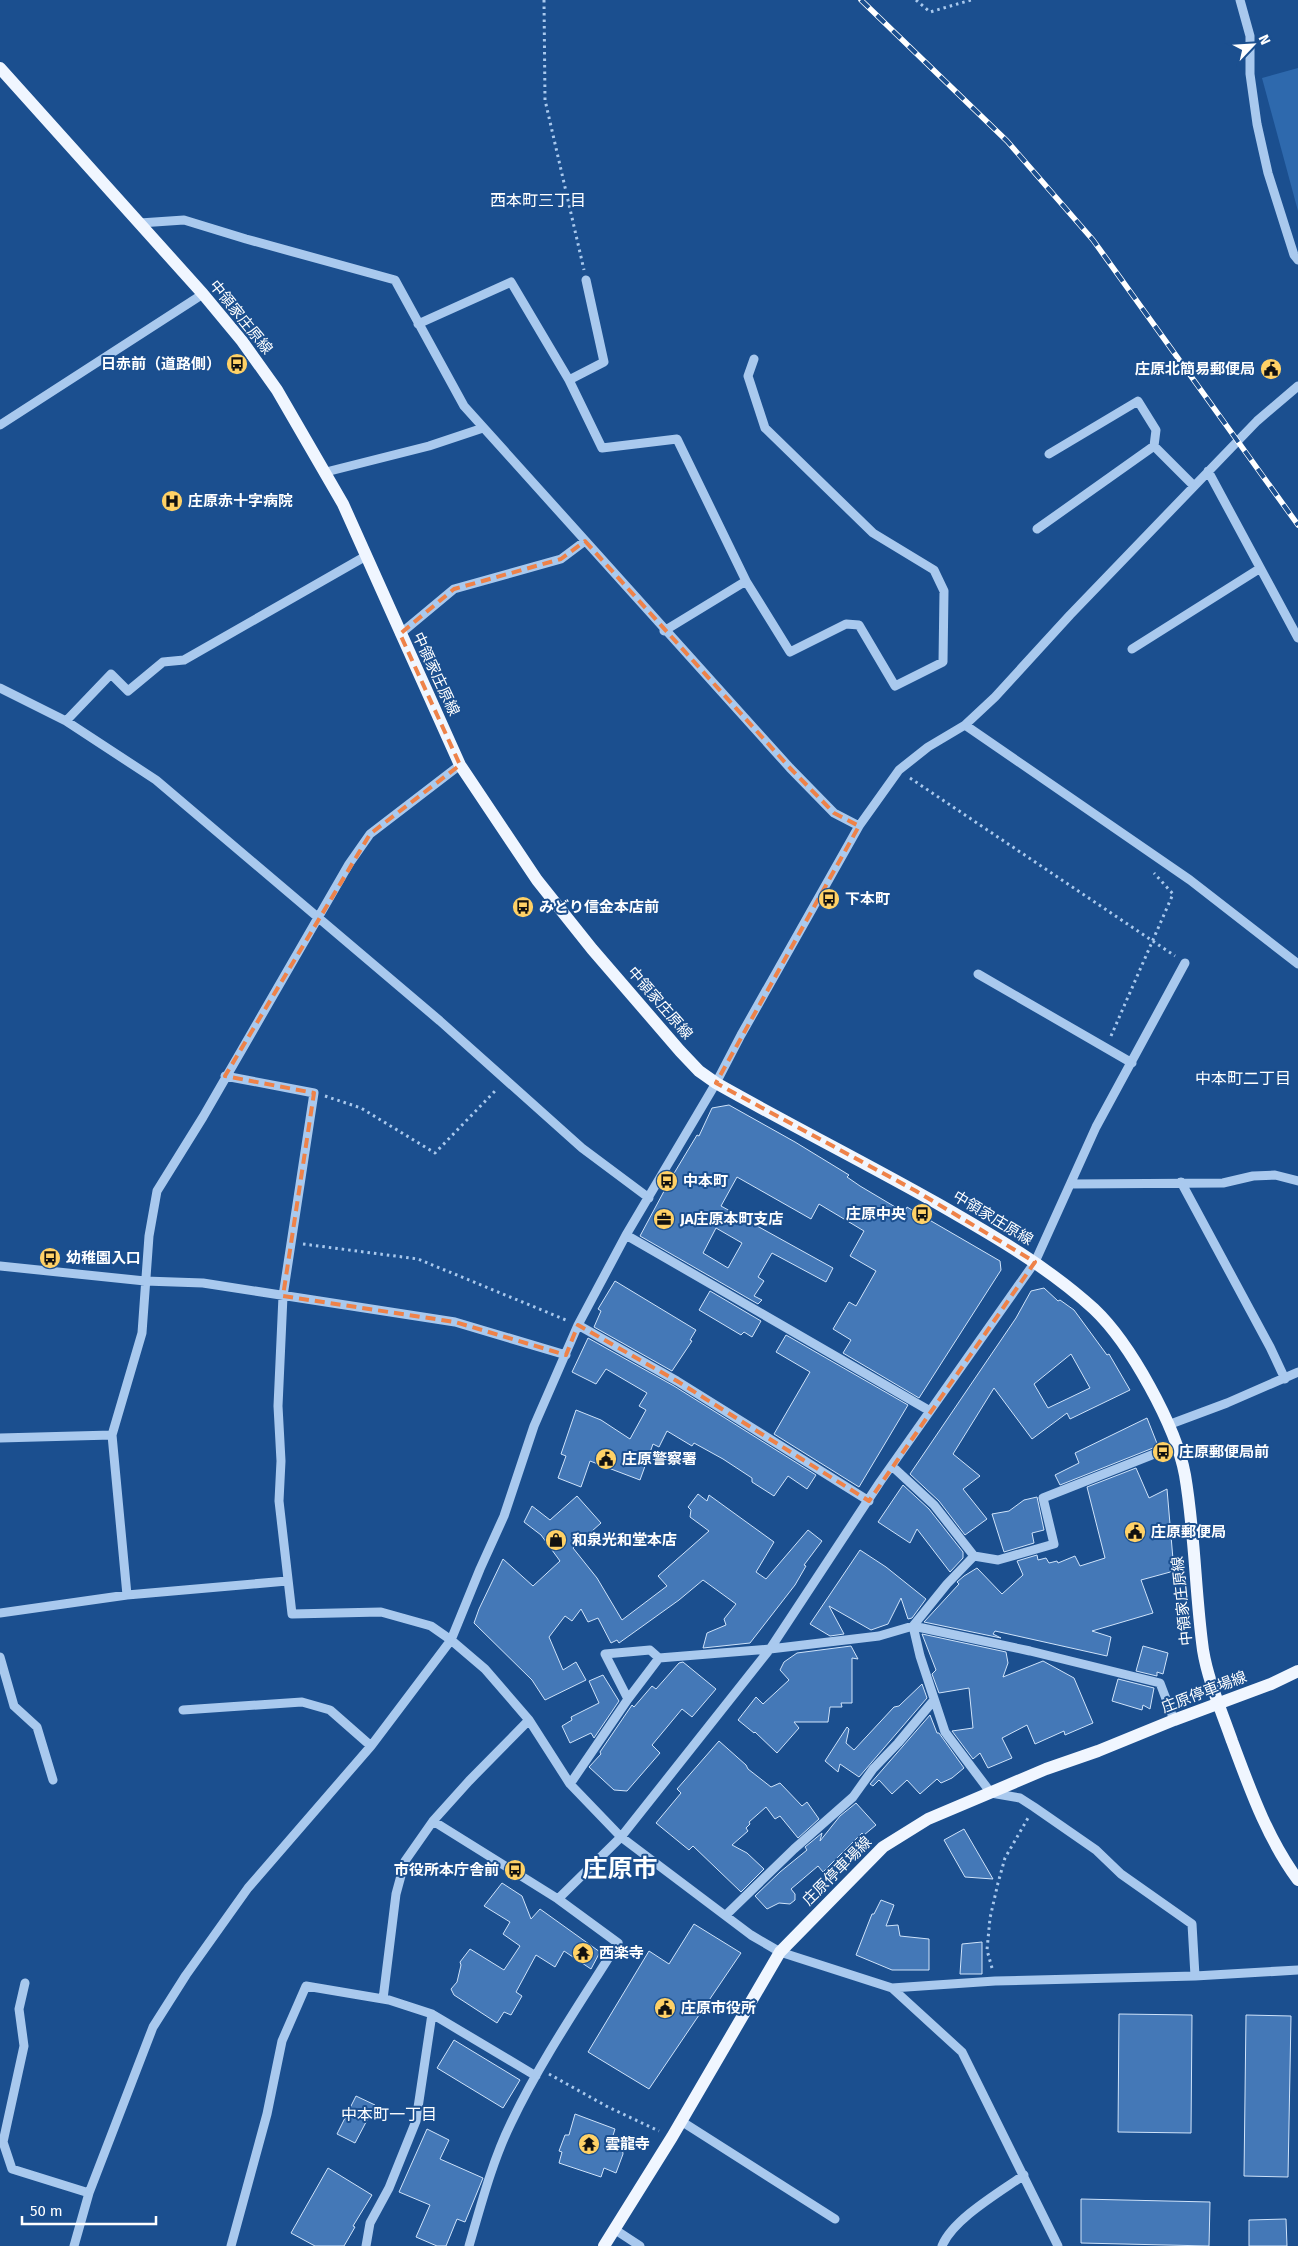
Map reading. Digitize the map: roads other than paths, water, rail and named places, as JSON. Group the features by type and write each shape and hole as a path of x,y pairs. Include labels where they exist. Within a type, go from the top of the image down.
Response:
{"main road":[{"name":"中領家庄原線","path":"0,68 203,294 242,341 277,390 326,472 460,765 537,880 592,949 680,1051 699,1071 716,1083 916,1191 1000,1239 1035,1262 1095,1310 1124,1344 1177,1445 1189,1505 1204,1652 1218,1704 1257,1807 1275,1844 1298,1880"},
{"name":"庄原停車場線","path":"604,2246 672,2137 780,1952 883,1847 928,1819 1046,1769 1098,1751 1298,1671"}],"street":[{"path":"1240,0 1250,36 1250,74 1259,132 1268,173 1294,255 1298,260"},
{"path":"140,223 184,220 273,247 395,280 464,406 758,734 834,813 859,826"},
{"path":"569,380 604,362 586,280"},
{"path":"418,324 511,282 569,380 602,448 677,439 746,581 790,652 846,624 859,625 895,686 943,662 944,591 934,570 873,533 765,428 748,376 754,359"},
{"path":"0,425 203,294"},
{"path":"74,2246 89,2193 153,2027 248,1888 371,1746 451,1640 504,1516 534,1426 578,1325 626,1235 716,1083 740,1035 859,826 899,770 928,747 966,725 995,697 1070,615 1208,471 1257,421 1298,386"},
{"path":"1037,529 1154,446 1156,430 1138,401 1049,454"},
{"path":"326,472 429,446 483,428"},
{"path":"1154,446 1194,486"},
{"path":"1208,471 1259,569 1298,638"},
{"path":"400,634 454,589 491,577 561,559 585,541"},
{"path":"66,720 112,674 128,691 163,662 184,660 366,556"},
{"path":"1132,649 1259,569"},
{"path":"664,631 746,581"},
{"path":"0,688 66,720 156,780 440,1021 582,1148 649,1198"},
{"path":"966,725 1163,861 1298,964"},
{"path":"127,1595 112,1435 142,1333 149,1236 157,1191 203,1117 349,864 370,834 460,765"},
{"path":"558,1899 621,1837 770,1649 930,1412 1035,1262 1096,1127 1186,963"},
{"path":"978,974 1132,1063"},
{"path":"225,1076 314,1093 283,1296 278,1406 279,1501 292,1614 381,1612 431,1626 451,1640 485,1670 529,1720 570,1784 621,1837 751,1935 780,1952 892,1988 996,1981 1195,1976 1298,1970"},
{"path":"1071,1184 1222,1182 1253,1176 1275,1175 1298,1181"},
{"path":"1181,1182 1285,1378"},
{"path":"626,1235 930,1412"},
{"path":"0,1266 145,1281 203,1283 455,1322 566,1355"},
{"path":"578,1325 677,1380 870,1501"},
{"path":"1168,1425 1298,1372"},
{"path":"0,1438 112,1435"},
{"path":"893,1467 934,1505 974,1556 998,1560 1054,1544 1043,1498 1177,1445"},
{"path":"913,1626 947,1584 974,1556"},
{"path":"0,1613 127,1595 287,1581"},
{"path":"913,1626 920,1656 946,1732 991,1793 1020,1798 1034,1807 1096,1850 1121,1874 1192,1924 1195,1976"},
{"path":"628,1699 605,1654 650,1650 659,1658 770,1649 879,1636 913,1626 1030,1651 1160,1683 1174,1720"},
{"path":"0,1657 14,1706 37,1727 53,1780"},
{"path":"570,1784 628,1699 659,1658"},
{"path":"726,1916 794,1849 853,1797 873,1769 898,1743 934,1700"},
{"path":"183,1710 302,1702 330,1710 371,1746"},
{"path":"383,1999 396,1894 405,1861 433,1821 529,1720"},
{"path":"433,1821 558,1899 618,1943 538,2072 510,2125 485,2192 469,2246"},
{"path":"24,1983 18,2009 24,2046 4,2142 12,2169 89,2193"},
{"path":"231,2246 267,2114 282,2041 306,1986 383,1999 432,2014 538,2072"},
{"path":"892,1988 962,2052 1058,2246"},
{"path":"366,2246 370,2223 389,2188 416,2121 424,2079 426,2046 432,2014"},
{"path":"681,2121 835,2219"},
{"path":"942,2246 944,2239 962,2220 1024,2175"},
{"path":"614,2229 640,2246"}],"railway":[{"path":"861,0 1007,141 1093,240 1298,525"}],"place":[{"name":"日赤前（道路側）","path":"237,364"},
{"name":"庄原北簡易郵便局","path":"1271,369"},
{"name":"庄原赤十字病院","path":"172,501"},
{"name":"下本町","path":"829,899"},
{"name":"みどり信金本店前","path":"523,907"},
{"name":"中本町","path":"667,1181"},
{"name":"庄原中央","path":"922,1214"},
{"name":"JA庄原本町支店","path":"664,1219"},
{"name":"幼稚園入口","path":"50,1258"},
{"name":"庄原郵便局前","path":"1163,1452"},
{"name":"庄原警察署","path":"606,1459"},
{"name":"庄原郵便局","path":"1135,1532"},
{"name":"和泉光和堂本店","path":"556,1540"},
{"name":"市役所本庁舎前","path":"515,1870"},
{"name":"西楽寺","path":"583,1953"},
{"name":"庄原市役所","path":"665,2008"},
{"name":"雲龍寺","path":"589,2144"}],"district":[{"name":"西本町三丁目","path":"538,200"},
{"name":"中本町二丁目","path":"1243,1078"},
{"name":"庄原市","path":"620,1869"},
{"name":"中本町一丁目","path":"389,2114"}]}
